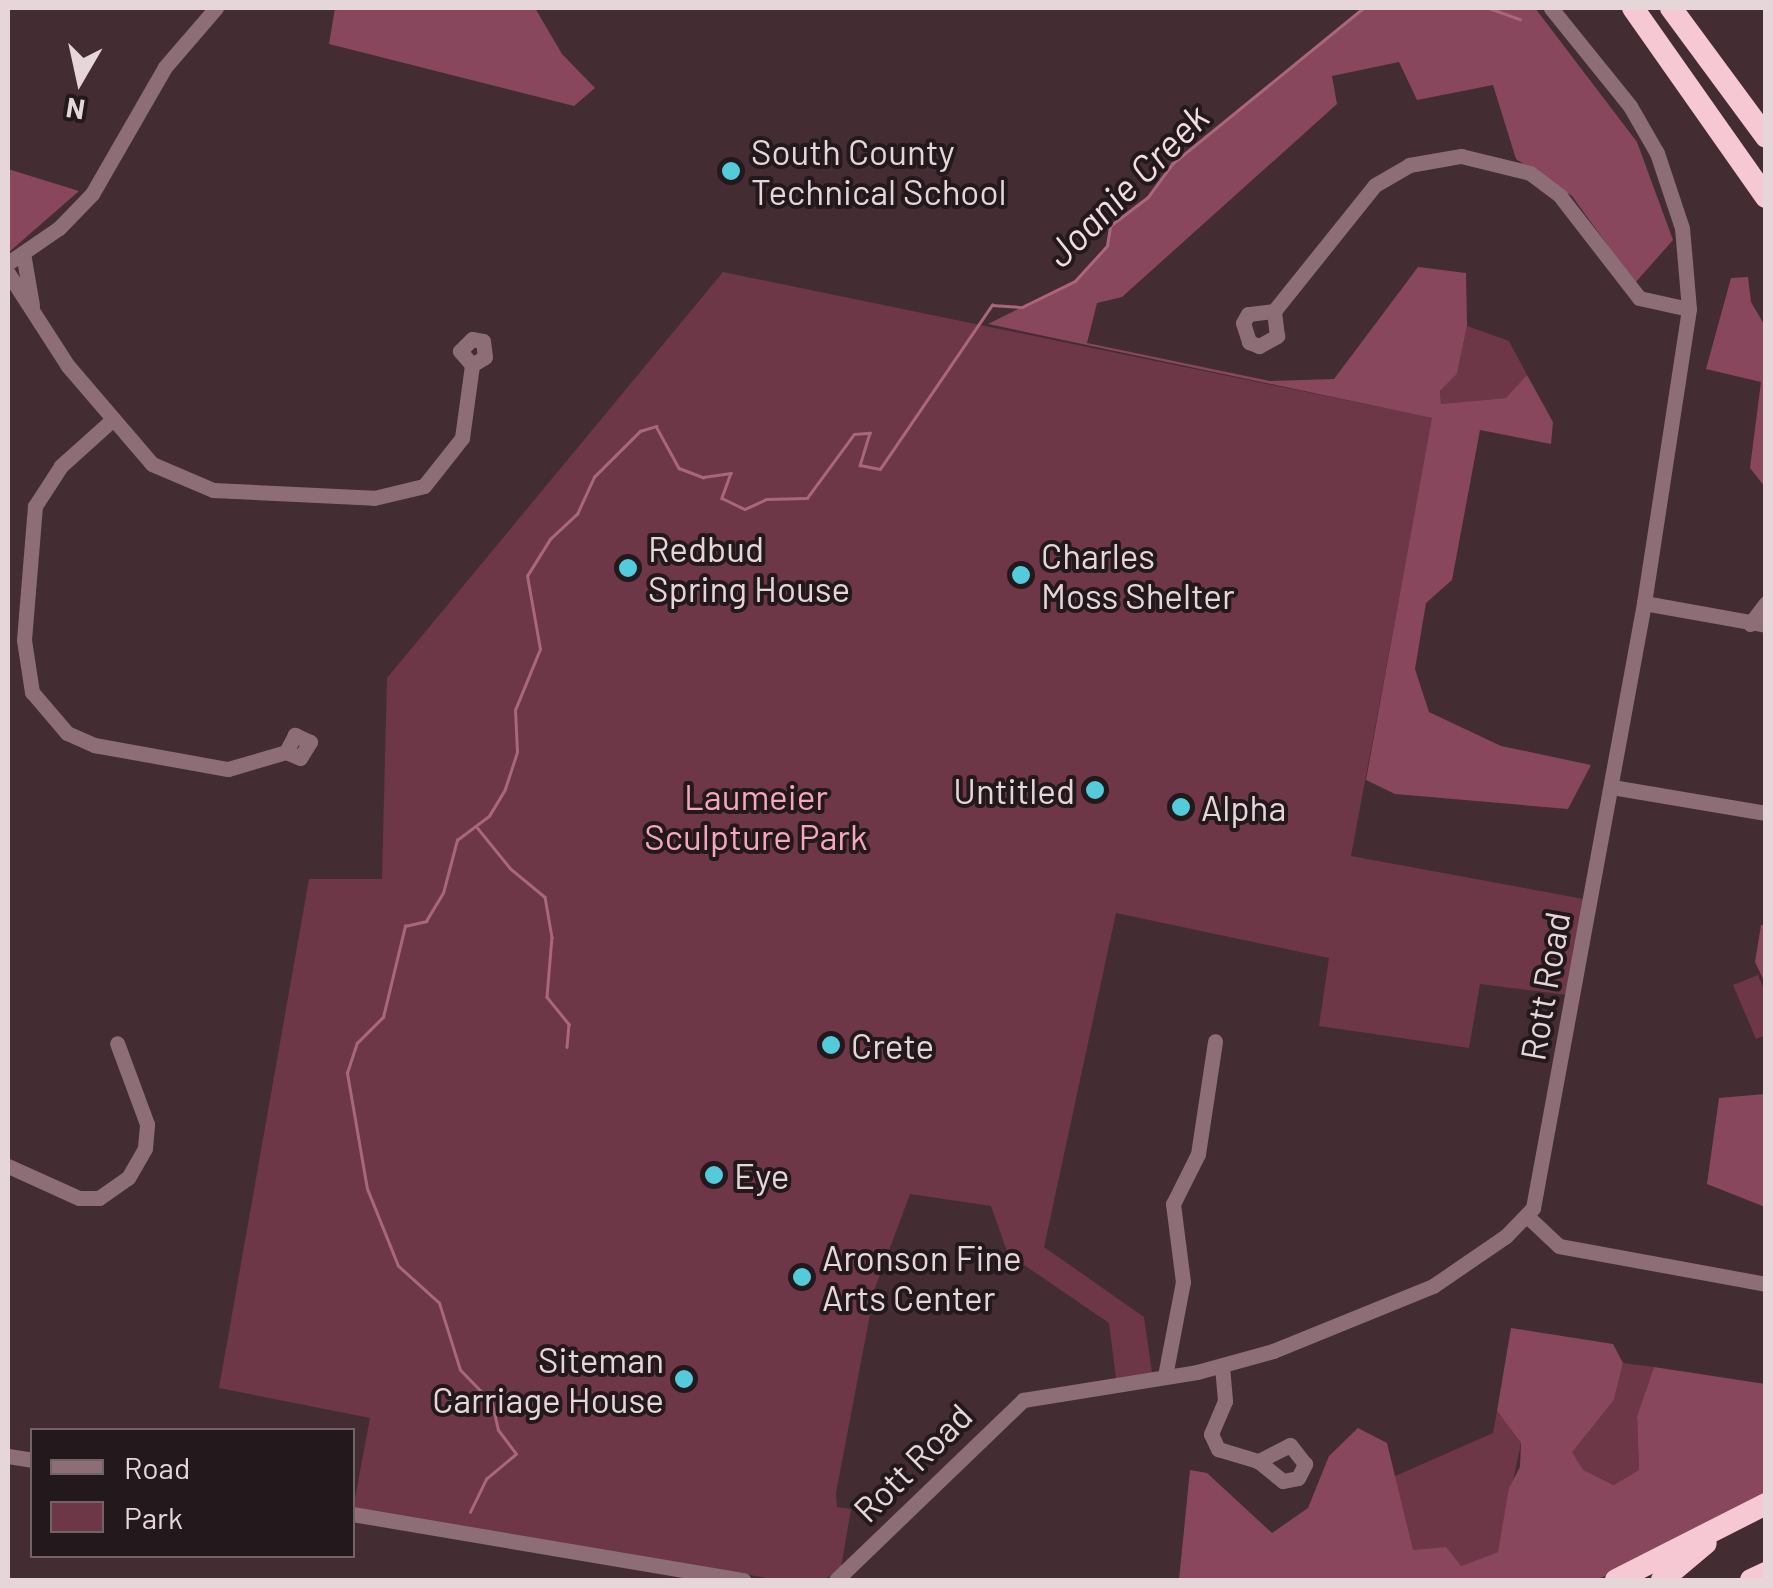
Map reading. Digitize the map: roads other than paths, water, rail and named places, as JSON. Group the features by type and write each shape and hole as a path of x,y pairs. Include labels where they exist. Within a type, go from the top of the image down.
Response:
{"highway":[{"path":"1633,8 1766,196"},
{"path":"1672,8 1766,137"},
{"path":"1616,1580 1766,1507"},
{"path":"1662,1580 1694,1551 1766,1507"},
{"path":"1751,1580 1766,1573"}],"street":[{"path":"8,263 92,194 165,66 216,8"},
{"name":"Rott Road","path":"836,1580 1012,1407 1062,1389 1222,1366 1433,1286 1528,1216 1612,787 1689,308 1682,228 1657,152 1630,106 1561,11"},
{"path":"1274,311 1375,185 1409,165 1462,156 1530,173 1560,196 1638,298 1689,308"},
{"path":"23,253 32,309"},
{"path":"8,273 112,420 162,472 200,486 374,498 402,494 436,478 457,448 472,365"},
{"path":"112,420 60,466 34,506 24,640 32,692 67,732 94,745 228,768 286,752"},
{"path":"1644,603 1758,624 1766,602"},
{"path":"1612,787 1766,814"},
{"path":"1165,1376 1182,1282 1173,1204 1198,1154 1215,1041"},
{"path":"8,1166 79,1198 98,1198 128,1178 145,1148 147,1124 118,1043"},
{"path":"1528,1216 1559,1246 1766,1284"},
{"path":"1222,1366 1225,1401 1211,1434 1230,1457 1258,1461"},
{"path":"355,1515 743,1580"}],"waterway":[{"name":"Joanie Creek","path":"470,1512 486,1479 516,1454 498,1430 492,1403 460,1370 439,1303 398,1266 367,1189 347,1073 357,1043 383,1017 405,926 426,921 443,893 457,840 489,816 505,789 517,752 515,710 540,649 527,576 550,539 577,514 594,477 640,431 656,426 679,468 703,477 731,473 722,498 745,509 766,499 807,498 854,434 870,433 860,465 880,469 992,305 1022,307 1075,281 1107,246 1110,226 1148,197 1172,164 1363,8"},
{"path":"1489,8 1520,19"},
{"path":"476,826 511,869 545,897 552,937 547,997 569,1024 567,1047"}],"place":[{"name":"South County Technical School","path":"731,171"},
{"name":"Redbud Spring House","path":"628,568"},
{"name":"Charles Moss Shelter","path":"1021,575"},
{"name":"Untitled","path":"1095,790"},
{"name":"Alpha","path":"1181,807"},
{"name":"Crete","path":"831,1045"},
{"name":"Eye","path":"714,1175"},
{"name":"Aronson Fine Arts Center","path":"802,1277"},
{"name":"Siteman Carriage House","path":"684,1379"}],"park label":[{"name":"Laumeier Sculpture Park","path":"756,816"}]}
